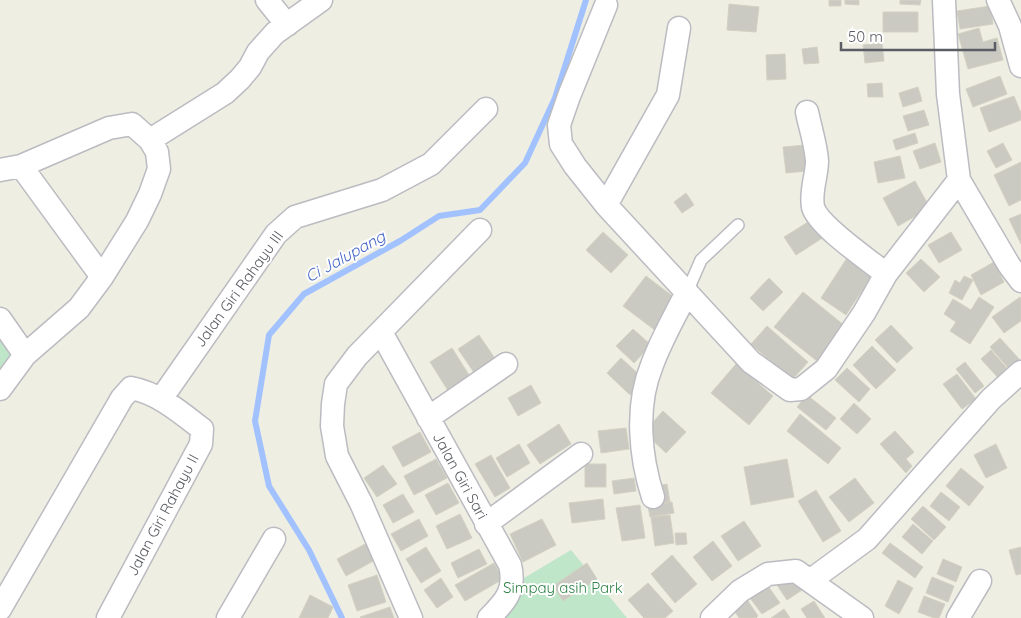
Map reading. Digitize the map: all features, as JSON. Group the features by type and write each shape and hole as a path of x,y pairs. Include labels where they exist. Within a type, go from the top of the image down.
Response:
{"street":[{"path":"267,0 287,25"},
{"path":"150,140 225,94 245,73 258,52 275,33 321,0"},
{"path":"944,0 948,94 959,180 1017,268"},
{"path":"998,0 1010,26 1021,66"},
{"path":"606,6 559,125 561,144 575,166 606,206 750,362 790,390 801,389 826,369 864,313 886,274 959,180"},
{"path":"606,206 668,95 679,28"},
{"name":"Jalan Giri Rahayu III","path":"161,399 276,234 295,217 382,190 431,164 486,109"},
{"path":"807,112 817,161 813,190 814,208 822,222 834,233 886,274"},
{"path":"0,389 25,355 79,308 102,277 137,221 159,169 157,152 150,140 132,124 109,128 10,168 102,277"},
{"path":"412,618 361,503 337,456 332,426 336,384 358,356 480,230"},
{"path":"653,498 645,472 642,449 643,394 651,366 687,292"},
{"path":"0,319 25,355"},
{"name":"Jalan Giri Sari","path":"381,332 510,565 513,579 509,594 502,606 489,618"},
{"path":"428,418 506,364"},
{"path":"810,580 867,539 991,399 1021,372"},
{"path":"0,609 122,398 131,388 145,391 161,399"},
{"name":"Jalan Giri Rahayu II","path":"108,618 201,444 202,429 161,399"},
{"path":"486,524 581,454"},
{"path":"228,618 274,539"},
{"path":"712,618 740,591 768,574 796,571 862,618"},
{"path":"958,618 980,581"}],"lane":[{"path":"687,292 701,260 738,225"}],"green space":[{"path":"0,320 25,355 0,389"},
{"name":"Simpay asih Park","path":"571,550 627,618 491,618 519,581"}],"building":[{"path":"829,0 841,0 841,6 829,6"},
{"path":"845,0 859,0 859,5 845,4"},
{"path":"900,0 921,0 920,5 900,4"},
{"path":"729,4 759,7 756,32 727,30"},
{"path":"990,6 993,24 960,29 957,11"},
{"path":"883,12 918,12 918,32 883,32"},
{"path":"979,28 983,42 997,38 1003,60 968,69 958,34"},
{"path":"882,43 884,61 865,63 863,45"},
{"path":"817,47 819,63 804,64 802,49"},
{"path":"785,54 786,79 767,80 766,55"},
{"path":"1000,76 1007,94 973,107 966,89"},
{"path":"882,83 883,97 868,97 867,84"},
{"path":"918,87 922,101 903,107 899,93"},
{"path":"1014,96 1021,113 1021,120 989,132 980,108"},
{"path":"924,110 929,125 908,131 903,116"},
{"path":"915,133 918,143 896,150 893,140"},
{"path":"935,143 941,162 920,169 913,151"},
{"path":"1003,143 1012,160 996,168 987,151"},
{"path":"805,145 808,171 786,173 783,147"},
{"path":"900,156 905,178 878,183 874,162"},
{"path":"1021,162 1021,200 1009,206 994,175"},
{"path":"915,181 930,208 898,226 883,198"},
{"path":"686,193 694,205 682,213 674,202"},
{"path":"1021,214 1021,244 1009,219"},
{"path":"813,219 824,237 796,255 784,237"},
{"path":"603,232 628,255 611,273 586,250"},
{"path":"951,232 962,250 939,263 928,245"},
{"path":"847,258 872,275 846,315 821,298"},
{"path":"921,259 940,277 924,292 906,273"},
{"path":"994,262 1004,282 981,295 971,275"},
{"path":"646,276 679,301 656,331 623,306"},
{"path":"964,276 973,280 962,300 949,293 955,280 960,283"},
{"path":"769,278 783,292 763,311 750,298"},
{"path":"803,292 845,326 817,361 774,327"},
{"path":"979,297 994,307 970,344 950,331 956,322 944,314 953,299 971,310"},
{"path":"1020,297 1021,321 1004,333 992,317"},
{"path":"891,325 913,348 897,363 875,340"},
{"path":"767,326 808,362 792,380 751,344"},
{"path":"633,329 651,345 634,363 616,346"},
{"path":"479,335 498,363 477,377 458,349"},
{"path":"1000,338 1020,360 1009,369 990,347"},
{"path":"872,346 896,370 876,389 853,365"},
{"path":"452,348 474,383 452,397 430,362"},
{"path":"991,350 1010,372 1000,380 981,359"},
{"path":"621,358 645,380 630,395 607,373"},
{"path":"965,362 984,386 975,393 956,369"},
{"path":"736,364 773,396 749,425 711,393"},
{"path":"847,368 870,389 859,402 835,380"},
{"path":"957,374 976,399 962,409 943,384"},
{"path":"531,385 541,403 518,416 508,398"},
{"path":"807,395 836,418 826,430 797,407"},
{"path":"854,403 871,419 857,434 840,419"},
{"path":"663,411 686,432 666,453 644,432"},
{"path":"800,414 841,448 828,464 787,431"},
{"path":"559,424 571,444 540,464 527,445"},
{"path":"626,428 629,449 601,453 598,431"},
{"path":"895,431 914,452 906,459 912,466 906,473 880,444"},
{"path":"420,432 431,452 403,467 392,447"},
{"path":"519,444 530,463 507,477 496,458"},
{"path":"996,444 1007,468 986,478 974,455"},
{"path":"491,455 510,488 495,497 475,464"},
{"path":"436,459 447,478 414,495 404,476"},
{"path":"787,459 794,497 751,505 744,467"},
{"path":"585,464 606,464 606,487 585,487"},
{"path":"383,465 397,484 377,497 364,478"},
{"path":"961,468 984,487 969,506 946,486"},
{"path":"634,478 636,491 614,494 612,481"},
{"path":"855,478 874,503 849,522 829,497"},
{"path":"448,483 459,503 436,515 425,495"},
{"path":"667,484 670,502 660,503 657,486"},
{"path":"816,490 841,531 823,542 798,501"},
{"path":"941,492 960,507 949,521 930,506"},
{"path":"403,494 414,512 393,523 383,505"},
{"path":"603,499 605,519 572,523 569,503"},
{"path":"672,502 674,513 650,517 648,506"},
{"path":"640,505 645,538 622,541 616,508"},
{"path":"923,506 946,527 934,540 911,519"},
{"path":"460,514 472,538 447,549 436,526"},
{"path":"670,515 674,543 655,546 651,517"},
{"path":"419,519 428,536 401,551 391,534"},
{"path":"542,519 556,545 523,562 510,534"},
{"path":"744,521 761,546 738,561 721,536"},
{"path":"913,524 933,541 922,554 902,537"},
{"path":"675,533 686,533 687,544 676,545"},
{"path":"713,541 732,566 712,581 693,557"},
{"path":"367,543 377,559 346,576 337,559"},
{"path":"890,543 923,567 915,578 882,553"},
{"path":"426,547 441,571 421,583 406,559"},
{"path":"1021,547 1021,574 1016,575 1009,550"},
{"path":"479,549 487,564 458,578 451,563"},
{"path":"672,555 697,584 675,603 651,574"},
{"path":"943,559 962,567 956,582 937,574"},
{"path":"494,563 503,579 465,601 455,585"},
{"path":"587,563 597,579 563,601 553,586"},
{"path":"377,575 386,602 357,611 348,585"},
{"path":"793,575 802,590 787,600 777,585"},
{"path":"932,577 954,586 948,602 926,593"},
{"path":"441,578 453,597 437,608 424,590"},
{"path":"898,580 913,588 899,614 885,606"},
{"path":"648,583 673,611 665,618 644,618 628,600"},
{"path":"768,586 780,603 762,614 750,598"},
{"path":"310,595 333,607 328,618 299,618"},
{"path":"924,596 945,604 939,618 918,612"},
{"path":"746,598 758,616 756,618 739,618 732,607"},
{"path":"814,601 825,618 807,618 801,609"},
{"path":"390,607 394,618 360,617"},
{"path":"784,609 790,618 771,618"}],"waterway":[{"name":"Ci Jalupang","path":"342,618 309,550 269,486 255,421 269,335 304,294 400,241 439,216 480,210 525,163 555,98 586,0"}]}
